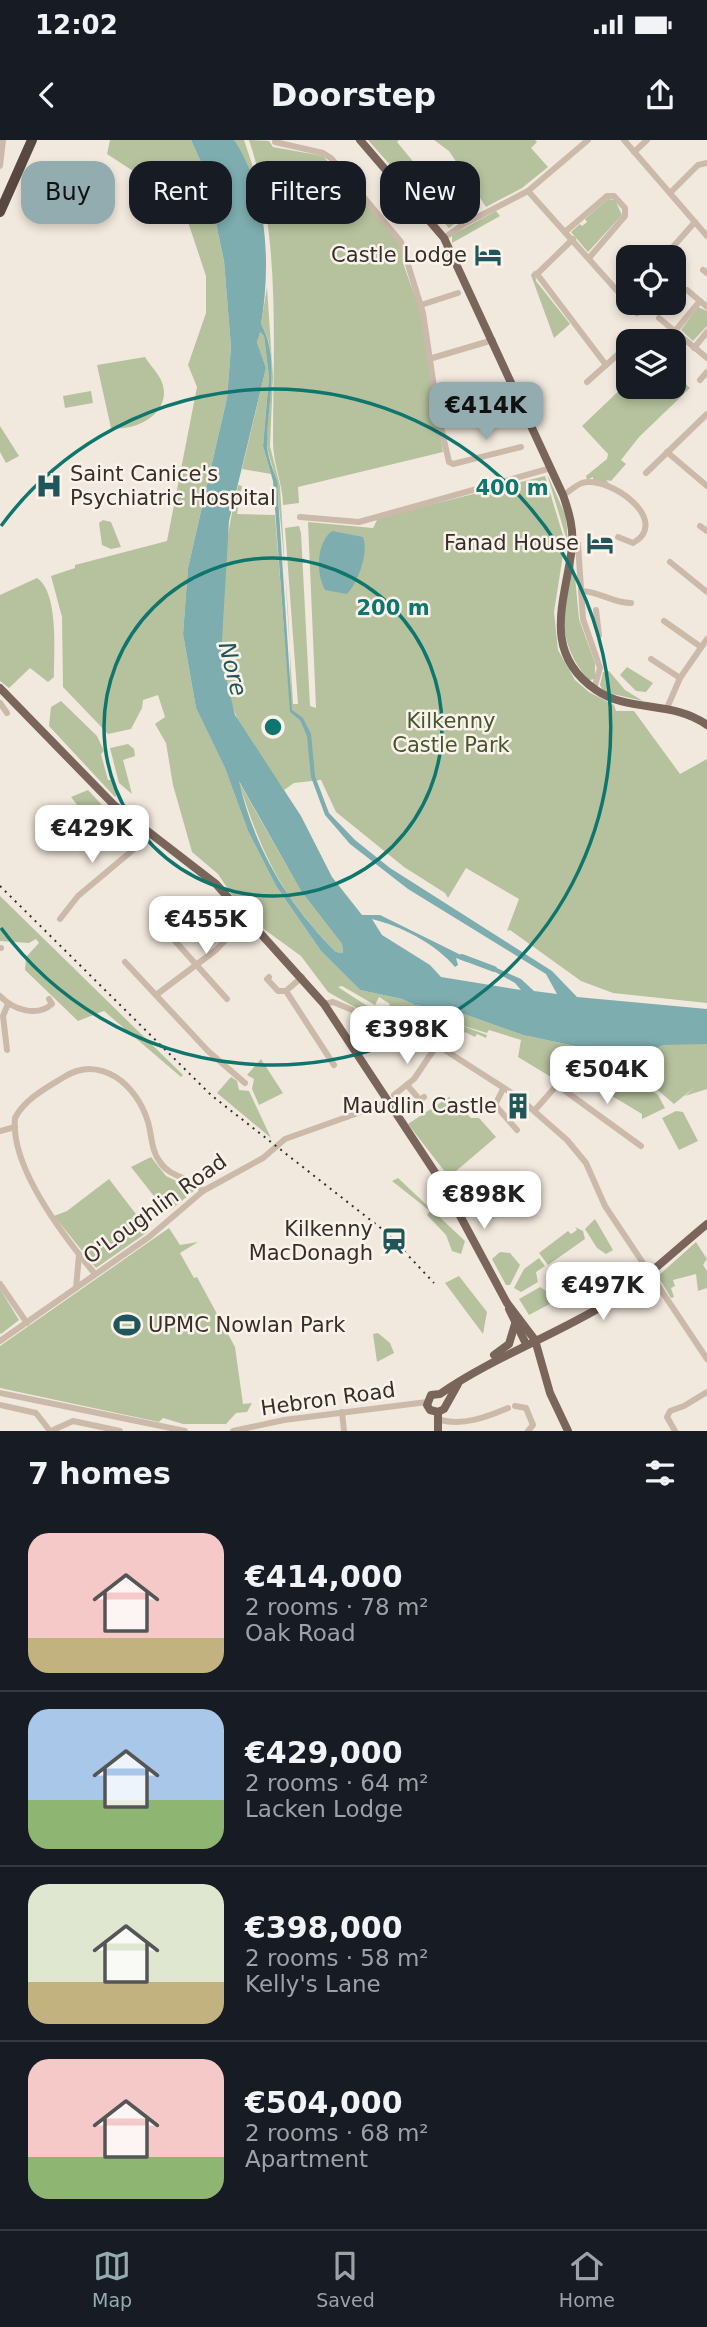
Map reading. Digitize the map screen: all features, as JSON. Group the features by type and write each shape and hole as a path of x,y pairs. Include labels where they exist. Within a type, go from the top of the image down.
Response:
{"highway":[{"path":"0,212 32,140"}],"main road":[{"path":"360,140 444,238 563,495 572,533 559,628 569,662 594,689 621,701 667,708 706,722"},
{"path":"0,688 115,806 216,884 324,1004 386,1103 444,1186 526,1344"},
{"path":"439,1416 430,1410 427,1402 431,1395 440,1394 484,1364 580,1319 651,1272 707,1224"},
{"path":"506,1303 535,1340 558,1412 568,1431"},
{"path":"484,1364 509,1344 515,1324"},
{"path":"438,1431 439,1416 446,1401 467,1374"},
{"path":"440,1394 446,1401"}],"street":[{"path":"0,166 3,140"},
{"path":"444,238 464,224 528,191 588,140"},
{"path":"624,140 707,236"},
{"path":"634,152 647,140"},
{"path":"275,142 323,153 331,158 398,237 421,304 438,414 449,463 521,447"},
{"path":"670,193 698,165 707,163"},
{"path":"528,191 616,287"},
{"path":"566,231 607,196 614,196 625,208 625,216 589,258"},
{"path":"675,245 695,222"},
{"path":"573,239 537,274 606,365"},
{"path":"687,290 707,307"},
{"path":"421,304 458,293"},
{"path":"677,329 700,301"},
{"path":"659,318 673,329"},
{"path":"694,348 707,332"},
{"path":"429,359 493,340"},
{"path":"686,341 707,358"},
{"path":"587,382 616,356"},
{"path":"700,380 707,372"},
{"path":"438,414 500,396"},
{"path":"646,473 707,414"},
{"path":"667,452 707,486"},
{"path":"300,517 359,522 551,468"},
{"path":"563,495 583,483 605,485 621,493 637,506 647,523 646,530 633,543 618,537"},
{"path":"700,526 707,531"},
{"path":"578,544 584,626 600,668 594,689"},
{"path":"670,562 707,592"},
{"path":"581,591 591,591 612,601 631,603"},
{"path":"596,610 599,635"},
{"path":"664,621 701,647"},
{"path":"584,626 598,623"},
{"path":"667,708 680,678 707,639"},
{"path":"651,659 680,678"},
{"path":"0,703 7,713"},
{"path":"60,919 78,896 152,834"},
{"path":"156,995 216,950 247,917"},
{"path":"166,931 227,999"},
{"path":"125,962 208,1051 245,1083"},
{"path":"269,977 267,979 278,992 286,991 302,977"},
{"path":"286,991 334,1065"},
{"path":"0,996 8,1004 36,1011 52,1004 49,999"},
{"path":"324,1004 333,1002 437,1045 535,1110 586,1163 605,1206 707,1359"},
{"path":"7,1050 3,1016 8,1004"},
{"path":"394,1095 407,1085 437,1045"},
{"path":"95,1274 47,1212 29,1175 15,1127 18,1112 40,1092 73,1071 99,1068 107,1071 139,1101 148,1120 155,1153 164,1168 195,1182 203,1191"},
{"path":"407,1085 419,1101"},
{"path":"535,1110 557,1085 640,1146"},
{"path":"503,1089 495,1105 517,1130"},
{"name":"O'Loughlin Road","path":"0,1341 149,1237 203,1191 263,1158 285,1139 386,1103"},
{"path":"0,1131 15,1127"},
{"path":"76,1288 79,1254"},
{"path":"0,1284 27,1323"},
{"path":"697,1346 707,1343"},
{"path":"675,1431 667,1417 670,1411 707,1392"},
{"path":"0,1393 185,1431"},
{"name":"Hebron Road","path":"233,1431 284,1420 427,1402"},
{"path":"0,1405 36,1413 50,1431 73,1421 120,1431"},
{"path":"439,1416 456,1423 512,1407 526,1408 531,1428"},
{"path":"342,1412 344,1431"},
{"path":"284,1420 286,1431"}],"green space":[{"path":"110,140 191,140 200,161 129,161 129,168 107,154"},
{"path":"234,140 244,140 251,161 246,161 246,166"},
{"path":"249,140 269,141 273,147 323,156 327,161 255,161"},
{"path":"368,140 399,140 397,142 413,161 387,161"},
{"path":"434,140 535,140 537,142 531,148 548,167 522,188 486,207 480,198 480,161 456,161 449,151"},
{"path":"608,199 615,200 622,215 588,252 571,232 587,222 585,219"},
{"path":"366,205 380,220 380,224 383,224 400,243 404,266 421,313 443,452 298,487 299,503 283,505 273,442 274,328 267,224 366,224"},
{"path":"496,211 500,216 452,243 452,235 472,224 480,224 480,220"},
{"path":"189,224 216,224 224,261 231,347 227,398 188,568 183,634 196,708 225,768 248,831 276,886 321,951 360,990 402,999 415,1005 461,1013 523,1035 613,1054 647,1051 663,1044 707,1044 707,1089 685,1096 696,1086 674,1104 653,1086 587,1077 568,1071 556,1080 518,1057 521,1040 531,1043 489,1030 487,1033 457,1024 487,1035 486,1038 477,1034 475,1037 465,1032 460,1040 433,1024 436,1020 453,1023 438,1018 433,1020 427,1031 420,1024 409,1025 388,1016 386,1014 390,1004 379,997 375,1005 342,986 338,987 395,1024 374,1018 328,992 301,956 261,927 252,909 234,898 218,874 192,852 173,785 166,743 155,724 165,717 158,695 143,700 142,708 131,729 108,734 63,687 62,617 51,576 75,568 75,565 167,541 197,387 188,365 206,313 206,276"},
{"path":"535,270 536,281 570,324 554,338 531,275"},
{"path":"267,287 273,377 270,446 280,486 285,574 276,481 267,444 272,367 271,352 261,324"},
{"path":"698,307 707,311 707,326 693,341 686,335 686,329 682,329"},
{"path":"259,331 264,336 269,377 263,446 271,474 242,469 266,368 257,342"},
{"path":"145,357 161,380 163,401 158,410 142,423 132,427 111,428 97,365"},
{"path":"91,391 93,403 65,408 63,396"},
{"path":"616,393 616,399 679,399 639,437 621,460 626,464 611,481 606,480 609,483 593,480 593,477 587,480 586,476 607,459 608,454 582,426"},
{"path":"0,426 19,456 6,463 0,452"},
{"path":"547,474 566,516 568,544"},
{"name":"Kilkenny Castle Park","path":"545,476 565,542 554,612 558,650 575,680 589,692 614,705 616,711 634,711 680,774 707,759 707,1003 613,993 581,981 510,930 507,931 519,899 466,868 448,898 445,893 404,867 336,812 321,780 294,783 284,790 239,723 227,687 221,630 221,599 227,540 238,485 242,486 237,514 275,515 290,704 290,651 293,704 298,704 285,528 299,526 301,533 310,706 316,708 308,522 373,528 378,518"},
{"path":"103,520 111,522 121,547 111,549 102,545 99,523"},
{"path":"573,556 579,619 595,663 595,679 589,680 570,650 564,621"},
{"path":"285,574 289,622 290,651"},
{"path":"37,578 44,585 52,609 54,677 48,682 30,668 9,688 0,681 0,595"},
{"path":"627,667 653,683 646,692 636,691 620,675"},
{"path":"609,671 625,690 643,701 604,692 600,685 603,672"},
{"path":"61,701 97,736 104,751 101,754 108,780 112,780 119,793 115,797 49,726 51,707"},
{"path":"128,744 134,749 135,756 123,760 132,794 119,783 110,748"},
{"path":"238,780 301,891 342,944 343,953 336,952 317,932 287,893 265,853"},
{"path":"88,790 116,820 132,830 111,849 71,797"},
{"path":"0,896 183,1075 181,1077 104,1011 78,1021 25,970 26,957 39,943 36,939 29,943 0,941"},
{"path":"261,1059 283,1093 259,1105 252,1089 254,1079 247,1075"},
{"path":"231,1077 237,1081 239,1090 249,1091 271,1138 217,1093"},
{"path":"588,1082 652,1091 658,1095 665,1108 642,1119 642,1114 594,1085 590,1088"},
{"path":"449,1097 471,1118 479,1118 496,1137 449,1177 408,1124"},
{"path":"676,1111 683,1112 698,1141 679,1150 662,1118"},
{"path":"151,1157 166,1176 195,1190 172,1209 162,1197 157,1200 131,1167"},
{"path":"398,1178 465,1241 461,1254 452,1251 446,1235 427,1215 430,1211 392,1181"},
{"path":"109,1179 149,1231 96,1268 54,1216 67,1211"},
{"path":"595,1219 613,1250 606,1254 597,1248 585,1229"},
{"path":"575,1227 583,1231 585,1239 548,1265 539,1253 568,1231 571,1234 577,1230"},
{"name":"UPMC Nowlan Park","path":"169,1228 180,1245 198,1242 180,1253 194,1278 197,1277 235,1347 243,1404 252,1403 247,1412 236,1413 226,1424 183,1424 163,1418 159,1422 0,1388 0,1346"},
{"path":"696,1242 707,1259 703,1265 707,1271 707,1288 698,1291 696,1274 673,1280 675,1286 671,1288 674,1297 671,1298 658,1276"},
{"path":"500,1252 510,1253 520,1265 510,1285 506,1285 492,1259"},
{"path":"539,1258 545,1266 536,1272 538,1282 521,1292 514,1288 524,1269"},
{"path":"459,1276 487,1312 483,1334 445,1283"},
{"path":"570,1280 589,1283 529,1315 519,1299 540,1287 549,1293"},
{"path":"0,1289 19,1320 1,1334 0,1333"},
{"path":"378,1333 390,1343 394,1353 377,1362 373,1334"}],"water":[{"path":"191,140 234,140 246,162 246,224 263,224 266,278 261,324 267,338 272,367 267,448 277,481 292,710 303,718 311,734 315,776 329,813 355,840 390,868 552,971 577,997 707,1009 707,1044 663,1045 640,1055 613,1054 523,1035 461,1013 415,1005 402,999 360,990 321,951 276,886 248,831 225,768 196,708 183,634 188,568 227,398 231,347 224,261 216,224 232,224 232,161 200,161","holes":["260,332 264,336 269,377 263,446 273,481 290,712 300,720 307,736 311,777 325,815 350,844 408,889 546,974 557,994 534,991 521,979 490,965 488,968 515,983 521,990 441,977 430,965 382,935 372,919 417,937 455,967 458,965 456,958 467,962 469,959 380,915 362,915 332,877 301,816 235,715 221,657 229,521 266,368 257,342","239,781 301,891 342,944 343,953 336,952 319,934 275,874 254,829"]},
{"path":"332,531 363,537 365,551 361,567 347,594 325,590 320,576 320,551"}],"waterway":[{"path":"462,957 494,969"}],"railway":[{"path":"0,886 211,1095 387,1233 434,1283"}],"place":[{"name":"Castle Lodge","path":"488,255"},
{"name":"Saint Canice's Psychiatric Hospital","path":"49,486"},
{"name":"Fanad House","path":"600,543"},
{"name":"Maudlin Castle","path":"518,1106"},
{"name":"Kilkenny MacDonagh","path":"394,1241"},
{"name":"UPMC Nowlan Park","path":"127,1325"}],"water label":[{"name":"Nore","path":"233,669"}]}
